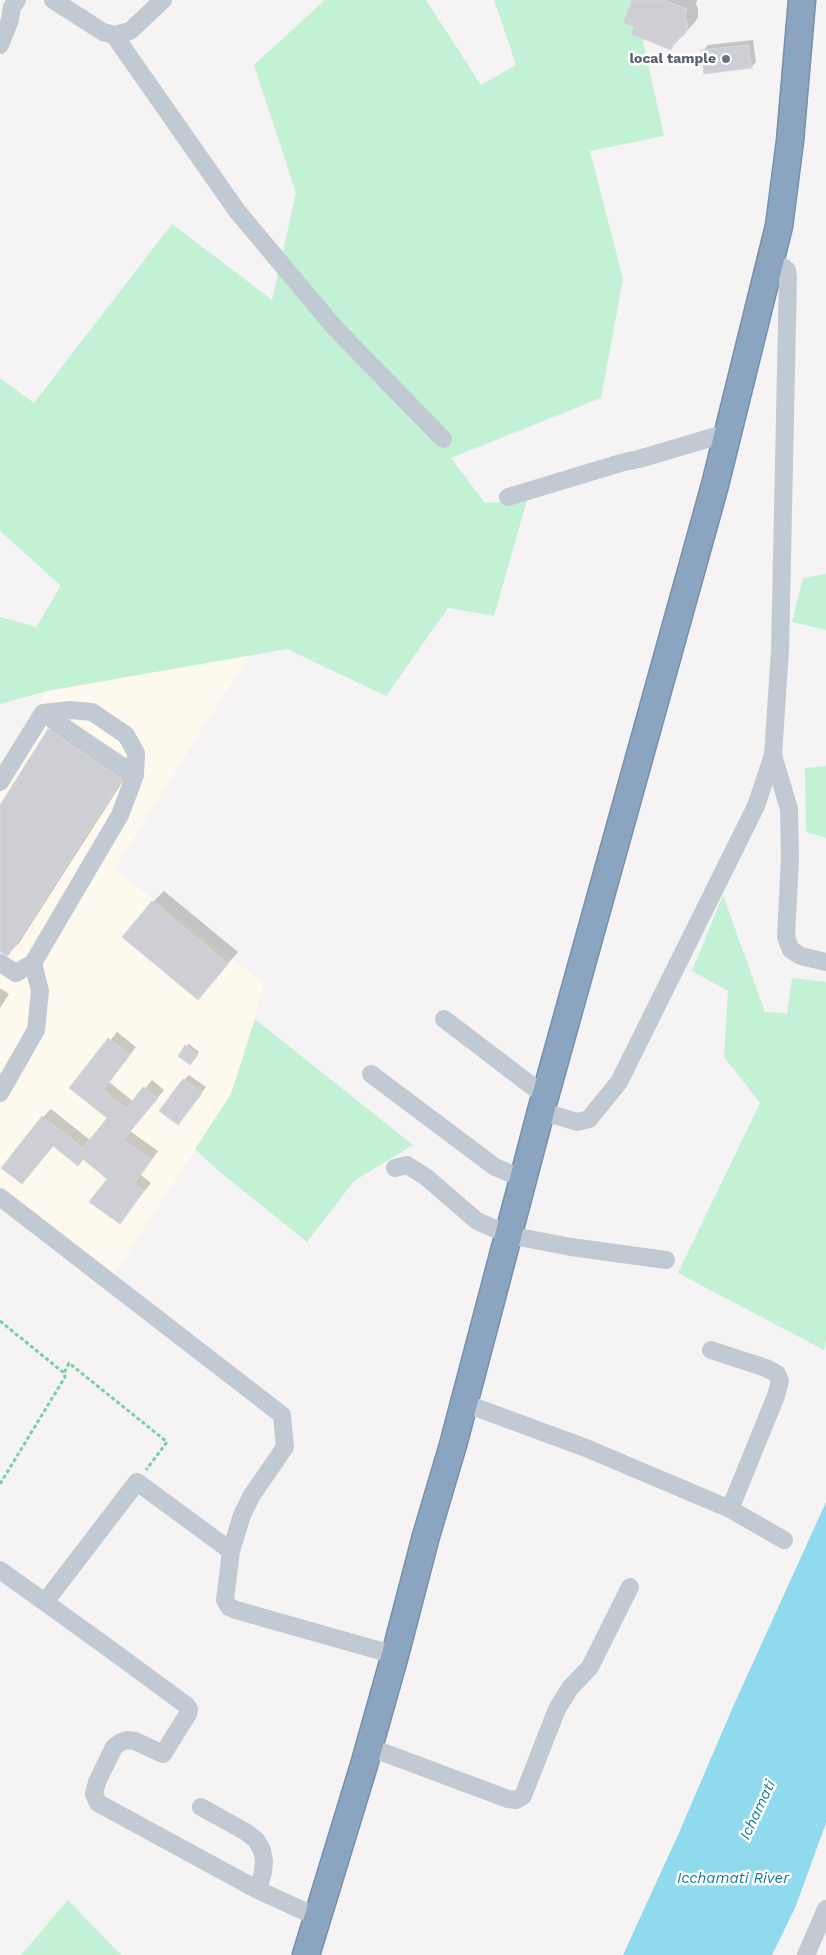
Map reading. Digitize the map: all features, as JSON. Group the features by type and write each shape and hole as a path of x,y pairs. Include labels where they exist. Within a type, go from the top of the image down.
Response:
{"highway":[{"path":"306,1955 395,1655 543,1104 715,485 778,226 790,141 802,0"}],"street":[{"path":"53,0 103,32 114,35 130,31 163,0"},
{"path":"0,45 10,20 12,2"},
{"path":"114,35 237,211 335,328 443,439"},
{"path":"444,1019 543,1104 577,1122 589,1119 619,1082 756,806 773,755 780,650 788,277 787,270 770,263"},
{"path":"508,497 728,433"},
{"path":"0,963 16,973 33,962 120,815 135,775 136,753 126,734 92,712 70,710 43,713"},
{"path":"43,713 135,775"},
{"path":"0,782 43,713"},
{"path":"773,755 789,809 790,858 786,937 791,950 801,956 826,962"},
{"path":"0,1093 36,1030 40,991 33,962"},
{"path":"371,1074 495,1167 524,1179"},
{"path":"395,1168 407,1165 426,1177 477,1221 509,1235 571,1247 666,1260"},
{"path":"0,1197 282,1415 285,1446 252,1495 242,1515 230,1551 225,1600 229,1606 236,1610 395,1655"},
{"path":"712,1350 766,1368 777,1374 780,1380 776,1396 730,1509"},
{"path":"464,1403 586,1448 730,1509 784,1540"},
{"path":"45,1602 137,1482 230,1551"},
{"path":"0,1570 179,1699 189,1709 188,1714 163,1754 134,1741 127,1740 114,1748 97,1782 94,1794 98,1803 258,1890 317,1917"},
{"path":"369,1747 508,1799 516,1800 523,1796 557,1709 570,1688 590,1667 630,1587"},
{"path":"201,1807 246,1832 256,1840 262,1850 264,1861 264,1872 258,1890"},
{"path":"806,1955 826,1909"}],"path":[{"path":"0,1321 64,1373"},
{"path":"0,1484 65,1377 64,1373 69,1363 167,1442 137,1482"}],"shaded area":[{"path":"249,655 114,869 264,983 255,1019 231,1094 104,1290 0,1210 0,763 47,691"}],"green space":[{"path":"325,0 426,0 481,85 516,65 494,0 634,0 664,136 590,151 623,279 601,398 451,458 485,503 527,500 494,616 448,608 386,696 287,649 47,691 0,704 0,617 36,627 61,586 0,531 0,378 34,403 172,224 272,300 296,193 254,65"},
{"path":"826,574 826,630 792,622 803,578"},
{"path":"826,766 826,838 806,832 805,768"},
{"path":"723,895 765,1012 787,1013 792,978 826,982 826,1339 824,1350 678,1273 760,1103 724,1057 728,991 692,971"},
{"path":"255,1019 413,1145 354,1181 307,1242 221,1173 195,1149 231,1094"},
{"path":"68,1900 121,1955 21,1955"}],"water":[{"name":"Icchamati River","path":"826,1502 826,1823 795,1908 772,1955 623,1955 678,1835 732,1709"}],"building":[{"path":"632,0 664,0 687,9 685,16 687,29 684,35 675,41 671,50 631,34 634,27 623,23"},
{"name":"local tample","path":"748,45 752,68 704,74 701,50"},
{"path":"48,729 122,779 8,956 0,952 0,805"},
{"path":"152,901 228,964 198,1000 122,937"},
{"path":"108,1038 130,1055 103,1090 126,1109 143,1087 158,1098 123,1140 151,1159 134,1183 144,1191 120,1224 89,1202 107,1179 83,1159 78,1166 53,1146 22,1184 1,1168 42,1116 83,1148 107,1118 69,1088"},
{"path":"185,1045 198,1055 190,1065 178,1056"},
{"path":"183,1079 202,1093 178,1125 159,1111"}],"place":[{"name":"local tample","path":"726,59"}],"water label":[{"name":"Ichamati","path":"758,1810"}]}
